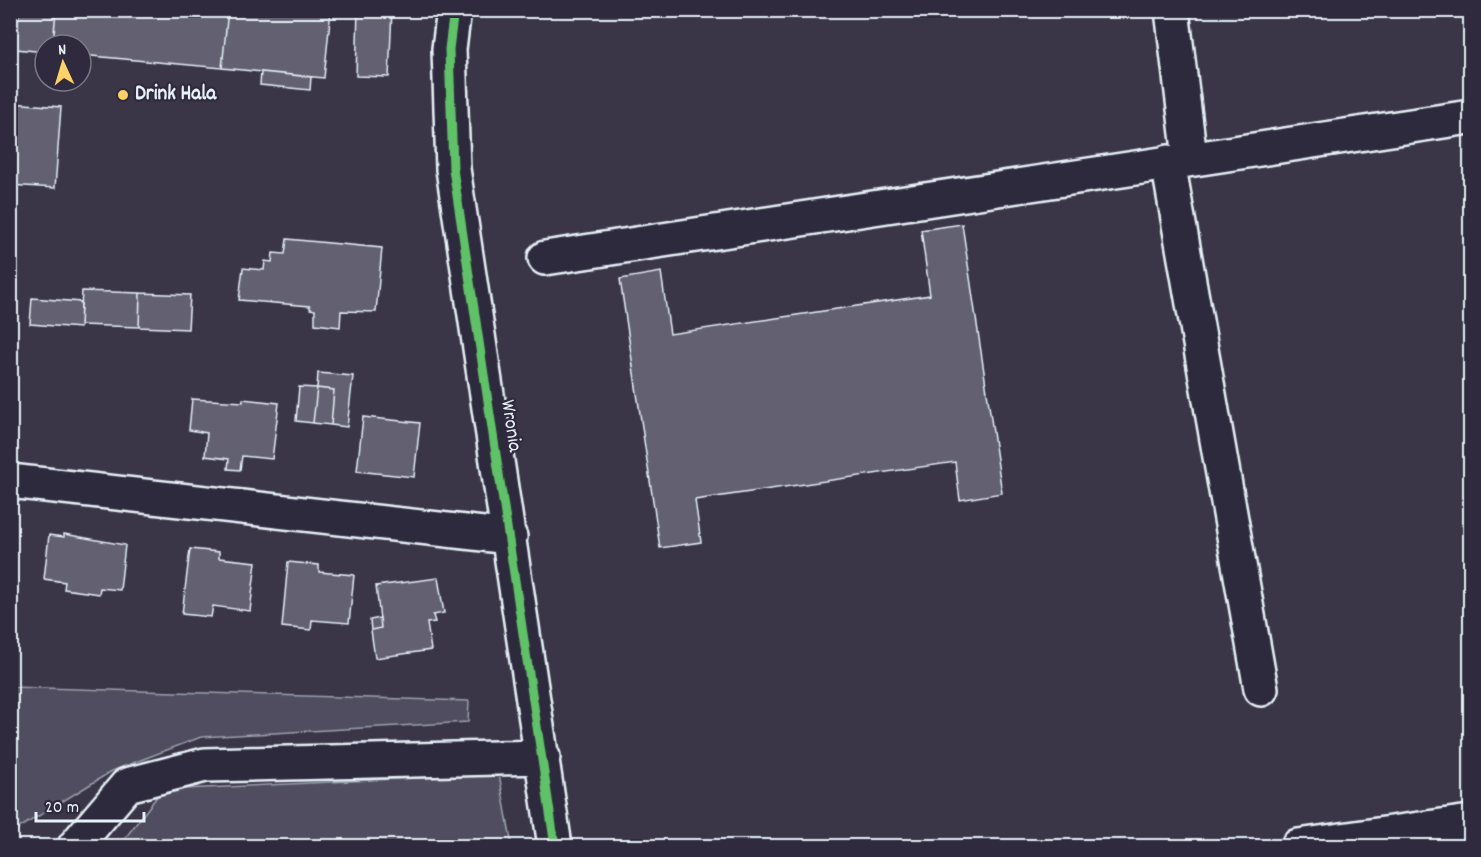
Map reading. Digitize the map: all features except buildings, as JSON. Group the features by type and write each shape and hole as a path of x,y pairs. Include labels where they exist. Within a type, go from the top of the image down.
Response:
{"street":[{"name":"Wronia","path":"454,10 449,49 453,169 555,846"},
{"path":"1172,10 1179,160 1261,689"},
{"path":"545,258 1470,117"},
{"path":"10,481 510,537"},
{"path":"75,846 127,785 205,765 543,757"},
{"path":"1298,846 1470,822"}],"shaded area":[{"path":"11,687 469,701 468,722 201,737 112,771 11,833"},
{"path":"499,774 512,846 119,846 162,790"}],"cycle path":[{"path":"454,10 449,49 453,169 555,846"}],"place":[{"name":"Drink Hala","path":"123,95"}]}
